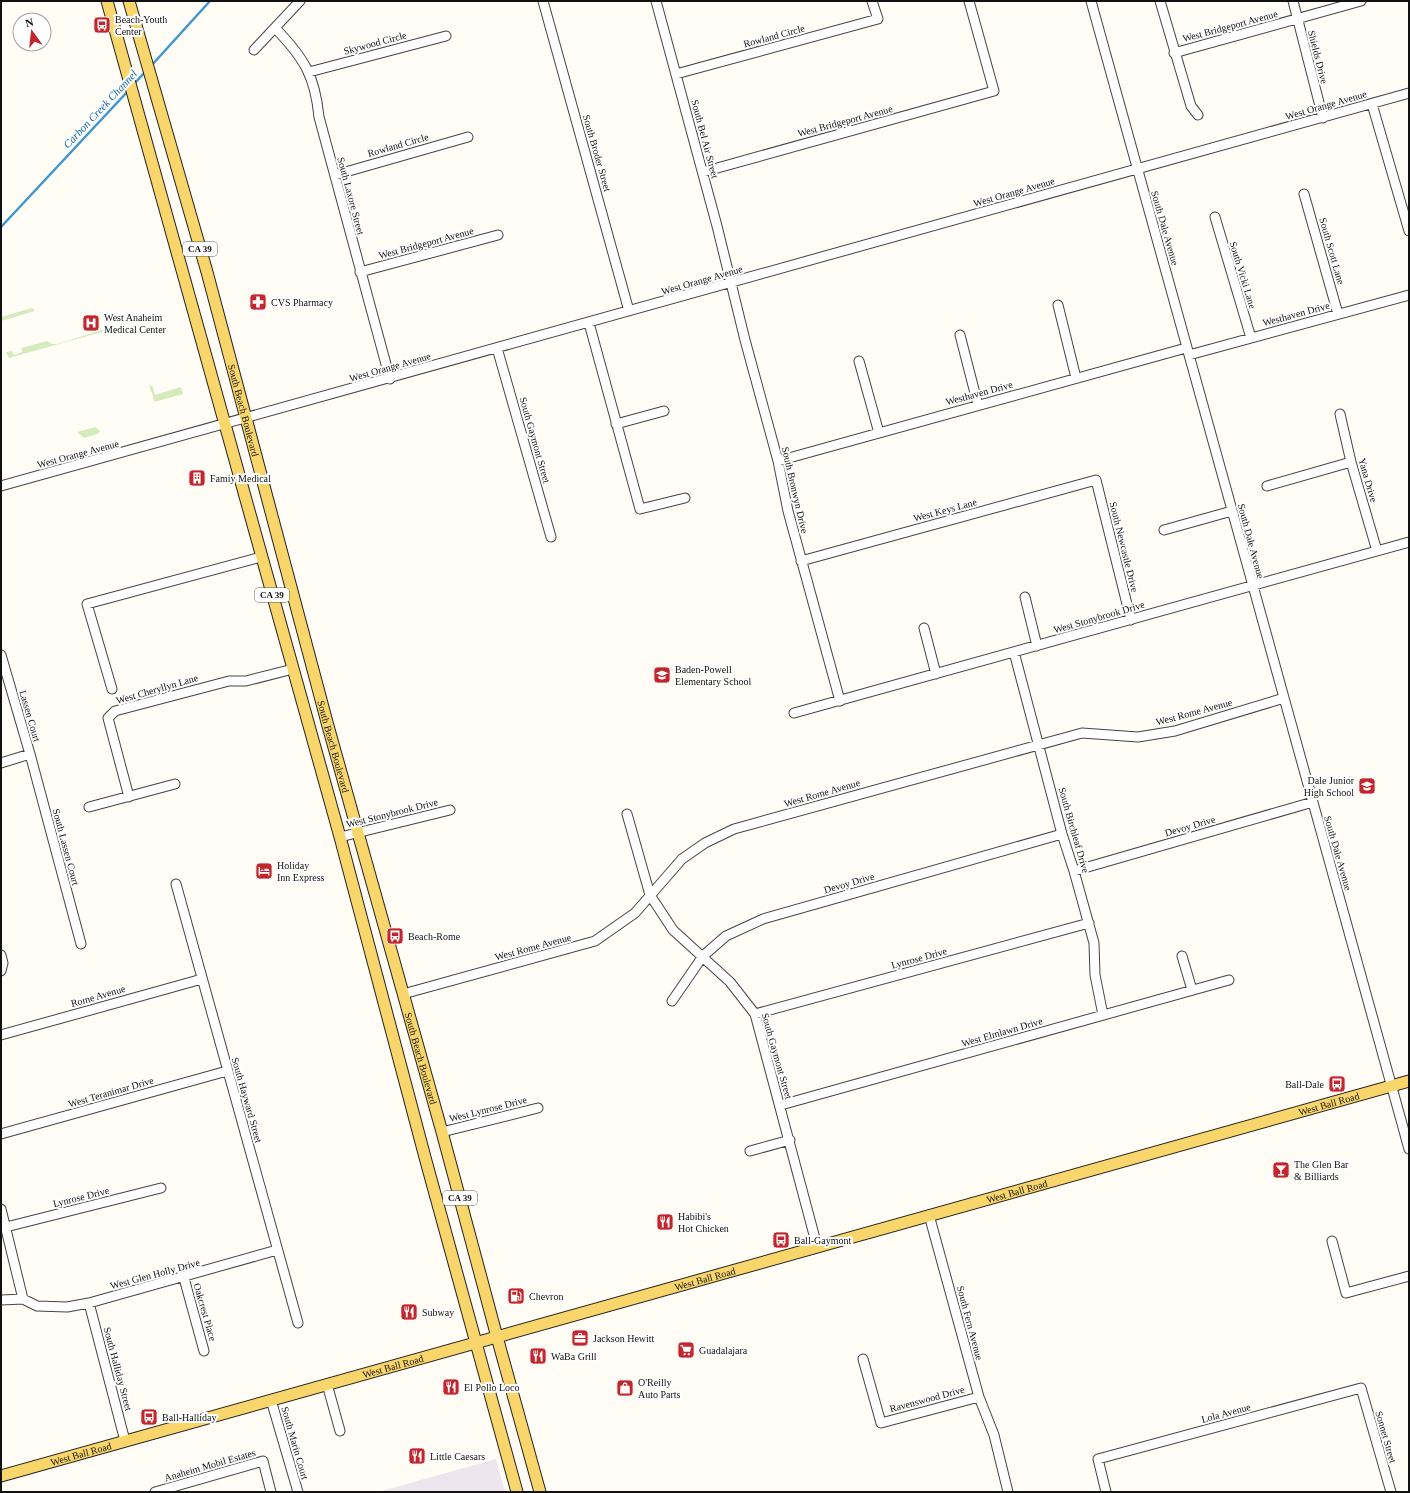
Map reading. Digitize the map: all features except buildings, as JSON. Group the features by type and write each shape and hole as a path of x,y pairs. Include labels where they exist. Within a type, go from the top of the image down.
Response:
{"main road":[{"name":"South Beach Boulevard","path":"107,1 340,837 475,1342 517,1492"},
{"name":"South Beach Boulevard","path":"128,1 207,272 357,832 442,1132 496,1337 540,1492"},
{"name":"West Ball Road","path":"1,1476 1409,1081"}],"street":[{"path":"254,50 300,1"},
{"name":"South Broder Street","path":"543,1 629,312"},
{"name":"South Bel Air Street","path":"656,1 703,172 731,283"},
{"name":"Rowland Circle","path":"676,74 878,19 872,1"},
{"name":"West Bridgeport Avenue","path":"703,172 994,91 969,1"},
{"name":"South Dale Avenue","path":"1091,1 1409,1149"},
{"path":"1160,1 1174,53 1191,106 1198,115"},
{"name":"Shields Drive","path":"1293,1 1323,118"},
{"name":"West Bridgeport Avenue","path":"1174,53 1361,1"},
{"name":"South Laxore Street","path":"276,28 294,48 314,83 319,117 390,379"},
{"name":"Skywood Circle","path":"309,72 446,36"},
{"name":"West Orange Avenue","path":"1,486 390,379 1409,93"},
{"path":"1372,104 1409,231"},
{"name":"Rowland Circle","path":"335,175 468,137"},
{"name":"South Scott Lane","path":"1304,194 1338,314"},
{"name":"South Vicki Lane","path":"1214,217 1251,338"},
{"name":"West Bridgeport Avenue","path":"360,272 498,235"},
{"name":"South Bronwyn Drive","path":"731,283 778,461 788,511 801,561 840,701"},
{"name":"Westhaven Drive","path":"778,461 1076,378 1188,351 1251,338 1409,295"},
{"path":"1058,305 1076,378"},
{"path":"589,323 640,509 686,498"},
{"path":"960,335 978,405"},
{"name":"South Gaymont Street","path":"497,348 551,537"},
{"path":"859,361 879,433"},
{"path":"616,424 664,412"},
{"name":"Yana Drive","path":"1340,414 1351,462 1377,551"},
{"path":"1267,486 1351,462"},
{"name":"West Keys Lane","path":"801,561 1096,480"},
{"name":"South Newcastle Drive","path":"1096,480 1131,620"},
{"path":"1164,530 1232,511"},
{"name":"West Stonybrook Drive","path":"794,713 1409,542"},
{"name":"West Cheryllyn Lane","path":"112,689 87,604 261,557"},
{"path":"1025,597 1037,646"},
{"path":"924,628 936,674"},
{"name":"South Birchleaf Drive","path":"1014,652 1062,834 1094,943 1095,975 1103,1015"},
{"name":"Lassen Court","path":"1,655 30,754 1,763"},
{"name":"West Cheryllyn Lane","path":"129,797 108,718 115,711 229,681 246,681 293,669"},
{"name":"West Rome Avenue","path":"403,994 595,941 635,913 682,859 705,843 734,830 1082,733 1138,737 1175,731 1284,698"},
{"name":"South Lassen Court","path":"30,754 81,944"},
{"path":"89,807 175,784"},
{"name":"Devoy Drive","path":"1074,871 1313,802"},
{"name":"West Stonybrook Drive","path":"340,837 450,810"},
{"name":"South Gaymont Street","path":"627,814 650,895 673,930 730,982 755,1014 790,1140 817,1246"},
{"name":"Devoy Drive","path":"672,1001 703,956 726,936 763,919 1062,834"},
{"name":"South Hayward Street","path":"176,884 298,1323"},
{"name":"Lynrose Drive","path":"755,1014 1088,923"},
{"path":"1,955 3,963 1,970"},
{"path":"1182,956 1192,990"},
{"name":"Rome Avenue","path":"1,1035 202,979"},
{"name":"West Elmlawn Drive","path":"780,1106 1228,980"},
{"name":"West Teranimar Drive","path":"1,1134 227,1071"},
{"name":"West Lynrose Drive","path":"442,1132 538,1108"},
{"path":"750,1151 790,1140"},
{"name":"Lynrose Drive","path":"6,1227 161,1188"},
{"path":"1,1209 23,1299"},
{"name":"South Fern Avenue","path":"929,1215 979,1397 994,1435 1008,1492"},
{"path":"1332,1241 1346,1294 1409,1276"},
{"name":"West Glen Holly Drive","path":"1,1300 23,1299 36,1310 67,1307 89,1303 184,1278 277,1250"},
{"name":"Oakcrest Place","path":"184,1278 204,1351"},
{"name":"South Halliday Street","path":"89,1303 125,1441"},
{"name":"Ravenswood Drive","path":"863,1359 881,1423 979,1397"},
{"path":"327,1384 340,1431"},
{"name":"Lola Avenue","path":"1106,1492 1098,1459 1360,1388"},
{"name":"Sonnet Street","path":"1360,1388 1391,1492"},
{"name":"South Marin Court","path":"272,1400 298,1492"},
{"name":"Anaheim Mobil Estates","path":"155,1492 262,1461 271,1492"}],"shaded area":[{"path":"496,1459 505,1492 378,1492"}],"green space":[{"path":"32,308 35,311 1,321 1,317"},
{"path":"108,328 110,329 113,337 109,330 9,358 6,352 12,351 14,355 22,352 21,348 47,341 52,344 57,344"},
{"path":"149,385 153,387 155,395 181,387 183,394 154,402"},
{"path":"95,427 100,431 98,434 84,438 77,432"}],"waterway":[{"name":"Carbon Creek Channel","path":"151,66 210,1"},
{"name":"Carbon Creek Channel","path":"133,85 146,71"},
{"name":"Carbon Creek Channel","path":"1,227 129,90"}],"place":[{"name":"Beach-Youth Center","path":"102,25"},
{"name":"CVS Pharmacy","path":"258,302"},
{"name":"West Anaheim Medical Center","path":"91,323"},
{"name":"Famiy Medical","path":"197,478"},
{"name":"Baden-Powell Elementary School","path":"662,675"},
{"name":"Dale Junior High School","path":"1367,786"},
{"name":"Holiday Inn Express","path":"264,871"},
{"name":"Beach-Rome","path":"395,936"},
{"name":"Ball-Dale","path":"1337,1084"},
{"name":"The Glen Bar & Billiards","path":"1281,1170"},
{"name":"Habibi's Hot Chicken","path":"665,1222"},
{"name":"Ball-Gaymont","path":"781,1240"},
{"name":"Chevron","path":"516,1296"},
{"name":"Subway","path":"409,1312"},
{"name":"Jackson Hewitt","path":"580,1338"},
{"name":"Guadalajara","path":"686,1350"},
{"name":"WaBa Grill","path":"538,1356"},
{"name":"El Pollo Loco","path":"451,1387"},
{"name":"O'Reilly Auto Parts","path":"625,1388"},
{"name":"Ball-Halliday","path":"149,1417"},
{"name":"Little Caesars","path":"417,1456"}]}
